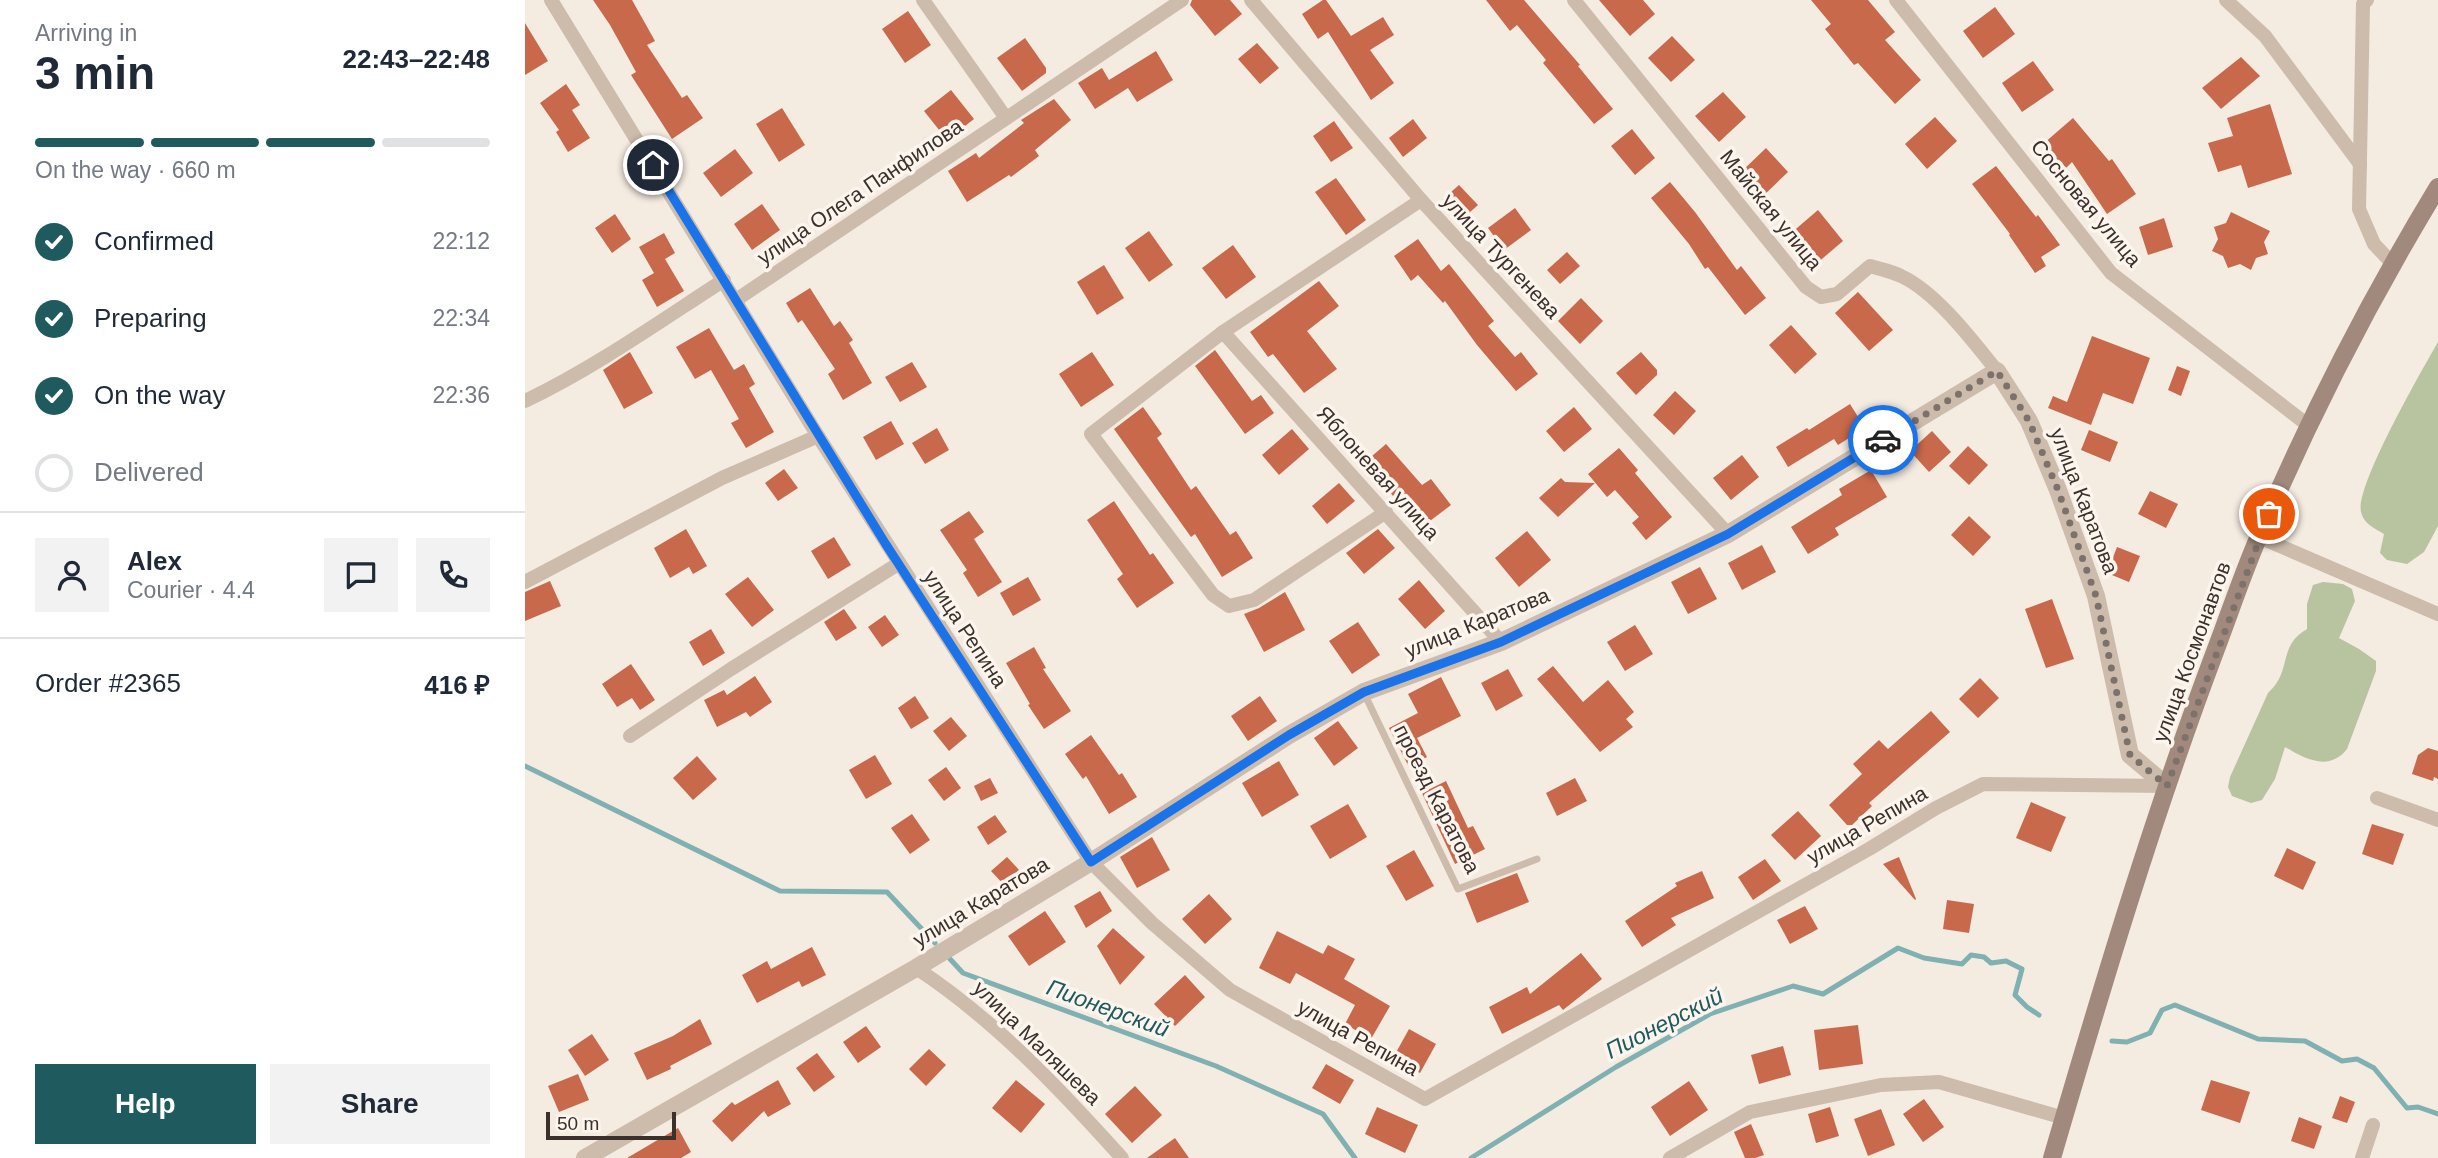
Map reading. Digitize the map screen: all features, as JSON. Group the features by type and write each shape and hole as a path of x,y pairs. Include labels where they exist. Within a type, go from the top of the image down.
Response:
{"main road":[{"name":"улица Космонавтов","path":"2052,1158 2167,786 2259,537 2309,426 2392,263 2438,187"}],"street":[{"name":"улица Репина","path":"551,0 898,564 1091,862 1152,923 1230,990 1425,1099 1983,783 2167,786"},
{"path":"923,0 1006,118"},
{"name":"улица Олега Панфилова","path":"736,300 1182,0"},
{"name":"улица Тургенева","path":"1251,0 1421,200 1728,534"},
{"name":"Майская улица","path":"1574,0 1806,287 1821,297 1837,294 1870,266 1902,276 1929,296 1967,333 1997,371"},
{"name":"Сосновая улица","path":"1896,0 2111,273 2309,426"},
{"path":"2226,0 2265,36 2360,164"},
{"path":"2367,0 2363,4 2359,209 2374,244 2392,263"},
{"path":"1386,512 1254,600 1229,606 1213,594 1091,434 1223,332 1421,200"},
{"path":"525,401 547,391 724,280"},
{"name":"Яблоневая улица","path":"1223,332 1501,642"},
{"name":"улица Каратова","path":"586,1158 916,968 1091,862 1289,735 1364,692 1501,642 1728,534 1997,371 2029,421 2058,490 2096,596 2130,755 2167,786"},
{"path":"525,582 722,478 818,436"},
{"path":"2259,537 2438,614"},
{"path":"629,736 898,564"},
{"path":"2377,799 2438,820"},
{"name":"улица Маляшева","path":"916,968 954,993 1068,1098 1122,1158"},
{"path":"1670,1158 1750,1112 1881,1085 1939,1082 2064,1118"},
{"path":"2362,1158 2373,1125"}],"lane":[{"name":"проезд Каратова","path":"1364,692 1458,890 1537,859"}],"green space":[{"path":"2438,342 2438,526 2424,552 2407,564 2387,560 2380,553 2384,534 2364,520 2361,512 2362,498 2368,478 2391,428"},
{"path":"2323,582 2343,584 2352,589 2355,601 2339,638 2376,661 2376,671 2347,749 2340,756 2325,762 2301,756 2285,747 2275,779 2262,800 2251,803 2232,796 2228,787 2230,777 2268,693 2276,685 2292,643 2307,629 2307,604 2313,585"}],"building":[{"path":"593,0 632,0 655,41 647,45 682,98 687,95 703,118 672,139 631,75 636,72"},
{"path":"1192,0 1230,0 1242,14 1215,36 1190,5"},
{"path":"1326,0 1351,36 1383,17 1394,35 1370,50 1394,83 1371,100 1328,32 1318,39 1302,14"},
{"path":"1486,0 1524,0 1580,65 1578,66 1613,109 1594,124 1543,63 1546,60 1517,25 1510,31"},
{"path":"1599,0 1643,0 1655,14 1630,36"},
{"path":"1811,0 1868,0 1895,32 1885,40 1921,80 1895,104 1858,63 1854,65 1825,29 1831,24"},
{"path":"1995,7 2015,34 1983,58 1963,31"},
{"path":"908,11 931,45 905,63 882,29"},
{"path":"525,23 548,61 525,75"},
{"path":"1672,36 1695,60 1671,82 1648,58"},
{"path":"1025,38 1046,68 1046,73 1022,91 997,58"},
{"path":"1257,43 1279,68 1260,84 1238,59"},
{"path":"1156,51 1173,80 1137,102 1128,88 1095,109 1078,83 1102,68 1109,80"},
{"path":"2241,57 2260,76 2221,109 2202,88"},
{"path":"2033,61 2054,90 2022,112 2002,83"},
{"path":"566,84 580,105 572,110 590,138 568,152 556,132 559,130 540,103"},
{"path":"951,90 974,119 947,140 924,111"},
{"path":"1723,92 1746,117 1719,142 1695,116"},
{"path":"1054,99 1071,120 1035,150 1039,156 1011,177 1009,175 967,202 948,171 976,153 979,158 1024,123 1021,120"},
{"path":"2270,104 2292,174 2248,188 2241,165 2218,172 2208,143 2233,136 2227,118"},
{"path":"782,108 805,145 779,162 756,124"},
{"path":"1935,117 1957,141 1927,169 1905,144"},
{"path":"2073,118 2109,161 2112,159 2136,194 2107,214 2072,162 2065,169 2043,144"},
{"path":"1413,119 1427,138 1403,157 1389,138"},
{"path":"1334,121 1353,148 1331,162 1313,136"},
{"path":"1632,129 1655,158 1635,175 1611,146"},
{"path":"1766,148 1788,172 1763,196 1741,172"},
{"path":"735,149 753,173 721,197 703,173"},
{"path":"1996,166 2060,245 2041,257 2046,266 2035,273 2010,234 1972,184"},
{"path":"1336,178 1366,220 1346,235 1315,192"},
{"path":"1670,182 1737,270 1741,266 1766,298 1745,315 1708,267 1705,269 1689,244 1651,198"},
{"path":"1459,185 1478,205 1461,220 1442,200"},
{"path":"762,204 780,230 752,250 734,224"},
{"path":"1515,208 1531,230 1504,250 1488,228"},
{"path":"1818,210 1843,241 1816,264 1790,234"},
{"path":"2231,212 2270,231 2264,242 2268,254 2256,258 2251,270 2240,264 2228,268 2223,256 2212,251 2218,239 2214,227 2226,223"},
{"path":"615,214 631,239 612,253 595,228"},
{"path":"2164,218 2173,247 2148,255 2139,227"},
{"path":"1149,231 1173,265 1149,282 1125,248"},
{"path":"664,233 675,253 665,259 684,291 657,307 642,280 654,273 639,247"},
{"path":"1418,239 1441,271 1449,264 1494,321 1488,326 1515,357 1521,352 1538,374 1516,391 1477,345 1445,301 1443,303 1418,275 1411,281 1394,256"},
{"path":"1233,245 1256,277 1226,299 1202,268"},
{"path":"1567,252 1580,266 1560,284 1547,270"},
{"path":"1104,265 1124,298 1097,315 1077,282"},
{"path":"1319,281 1339,306 1307,331 1337,369 1304,393 1273,354 1268,357 1250,332"},
{"path":"810,288 834,326 840,321 853,340 849,343 872,383 843,400 828,374 835,369 802,320 798,323 786,303"},
{"path":"1858,292 1893,330 1869,351 1835,313"},
{"path":"1581,298 1603,321 1580,344 1558,321"},
{"path":"1791,325 1817,354 1795,374 1769,345"},
{"path":"709,328 734,370 744,364 755,384 749,388 774,432 746,448 731,423 739,419 711,370 695,379 676,347"},
{"path":"2092,336 2150,358 2133,404 2103,393 2091,425 2048,408 2053,396 2067,402"},
{"path":"1215,350 1252,401 1261,395 1274,413 1245,434 1195,366"},
{"path":"630,352 653,393 624,409 603,370"},
{"path":"1092,352 1114,385 1081,407 1059,374"},
{"path":"1641,352 1657,370 1657,375 1636,395 1616,373"},
{"path":"912,362 927,387 900,402 885,377"},
{"path":"2177,366 2190,371 2181,396 2168,390"},
{"path":"1675,391 1696,411 1674,435 1653,415"},
{"path":"1850,404 1865,428 1838,445 1834,439 1788,467 1776,447"},
{"path":"1143,407 1162,434 1157,438 1191,490 1196,486 1230,535 1236,531 1253,558 1222,577 1195,534 1191,537 1114,429"},
{"path":"1574,407 1592,429 1564,452 1546,431"},
{"path":"891,421 904,444 876,460 863,437"},
{"path":"937,428 949,450 925,464 912,443"},
{"path":"1292,429 1309,449 1279,475 1262,455"},
{"path":"2089,430 2118,442 2110,462 2081,450"},
{"path":"1932,431 1951,452 1929,472 1910,451"},
{"path":"1386,444 1422,485 1431,479 1451,505 1422,527 1396,493 1393,496 1365,462"},
{"path":"1968,446 1988,465 1969,485 1949,466"},
{"path":"1619,448 1638,470 1635,473 1672,517 1646,540 1632,523 1639,517 1615,490 1607,497 1588,474"},
{"path":"1742,455 1759,477 1731,500 1713,478"},
{"path":"784,469 798,488 778,501 765,483"},
{"path":"1871,470 1887,497 1835,528 1839,535 1808,554 1791,527 1842,495 1839,489"},
{"path":"1561,478 1565,482 1595,483 1558,517 1539,498"},
{"path":"1339,483 1355,501 1327,524 1312,506"},
{"path":"2150,491 2178,504 2166,528 2138,514"},
{"path":"1114,501 1150,555 1153,553 1174,583 1137,608 1117,579 1123,574 1087,520"},
{"path":"969,511 984,532 974,539 1002,582 978,597 963,573 967,570 940,530"},
{"path":"1969,516 1991,537 1973,556 1951,535"},
{"path":"686,529 707,566 693,574 689,567 670,578 654,548"},
{"path":"1378,529 1395,548 1364,574 1346,553"},
{"path":"1527,531 1551,560 1519,587 1495,558"},
{"path":"834,537 851,565 828,579 811,551"},
{"path":"1762,545 1776,572 1742,590 1728,563"},
{"path":"2117,547 2140,556 2129,582 2107,573"},
{"path":"1700,567 1717,599 1688,614 1671,582"},
{"path":"748,577 774,610 752,627 725,594"},
{"path":"1028,577 1041,600 1013,616 1000,593"},
{"path":"1419,580 1445,611 1425,629 1398,599"},
{"path":"550,581 561,606 525,621 525,592"},
{"path":"1285,592 1305,630 1264,652 1244,614"},
{"path":"2052,599 2074,659 2046,668 2025,609"},
{"path":"844,609 857,628 836,641 824,622"},
{"path":"885,615 899,635 882,647 868,627"},
{"path":"1358,622 1380,655 1352,674 1329,641"},
{"path":"1635,625 1653,654 1625,671 1607,642"},
{"path":"711,629 725,653 703,666 689,642"},
{"path":"1034,647 1046,668 1043,669 1071,711 1044,729 1006,663"},
{"path":"631,664 655,700 640,710 632,698 617,707 602,684"},
{"path":"1553,666 1583,702 1608,680 1634,712 1626,719 1633,727 1600,752 1537,679"},
{"path":"1508,669 1523,696 1496,711 1481,683"},
{"path":"755,676 772,702 750,717 746,712 717,727 704,700 724,690 727,695"},
{"path":"1441,677 1461,716 1417,738 1427,757 1409,767 1389,728 1418,713 1408,694"},
{"path":"1980,678 1999,698 1978,718 1959,699"},
{"path":"915,696 929,718 911,729 898,708"},
{"path":"1260,696 1277,721 1248,741 1231,716"},
{"path":"1931,711 1950,732 1869,803 1872,806 1852,825 1847,825 1829,805 1862,774 1853,764 1879,740 1888,749"},
{"path":"951,717 967,736 949,751 933,731"},
{"path":"1338,721 1358,748 1334,766 1314,738"},
{"path":"1091,735 1119,775 1122,773 1137,797 1109,814 1086,776 1083,779 1065,754"},
{"path":"2428,748 2438,751 2438,779 2434,777 2433,781 2412,774 2418,755"},
{"path":"875,755 892,784 866,799 849,770"},
{"path":"697,756 717,779 693,800 673,778"},
{"path":"1279,761 1299,795 1262,817 1242,783"},
{"path":"946,767 961,788 944,801 928,780"},
{"path":"990,778 998,793 981,801 974,786"},
{"path":"1575,778 1587,801 1557,816 1546,793"},
{"path":"1446,781 1468,828 1473,826 1485,849 1455,864 1422,793"},
{"path":"2031,802 2066,817 2051,852 2016,838"},
{"path":"1348,804 1367,837 1330,859 1310,826"},
{"path":"1798,811 1821,836 1795,860 1771,835"},
{"path":"912,814 930,840 910,854 891,828"},
{"path":"995,815 1007,832 988,845 977,827"},
{"path":"2372,824 2404,834 2393,865 2362,854"},
{"path":"1152,837 1170,870 1137,888 1120,857"},
{"path":"2287,848 2316,862 2303,890 2274,876"},
{"path":"1414,850 1434,886 1406,901 1386,866"},
{"path":"1007,857 1020,871 1005,886 991,871"},
{"path":"1899,857 1916,899 1915,900 1883,864"},
{"path":"1765,859 1781,881 1753,900 1738,877"},
{"path":"1702,871 1714,898 1671,918 1676,925 1642,947 1625,921 1677,886 1675,883"},
{"path":"1517,873 1529,902 1477,923 1465,893"},
{"path":"1100,891 1112,911 1086,928 1074,906"},
{"path":"1209,894 1232,919 1205,944 1182,919"},
{"path":"1947,900 1974,904 1969,933 1943,929"},
{"path":"1805,906 1818,929 1790,944 1777,920"},
{"path":"1045,911 1066,942 1029,966 1008,936"},
{"path":"1113,928 1145,957 1120,985 1097,946"},
{"path":"1277,931 1323,954 1328,945 1355,959 1344,979 1390,1006 1371,1039 1345,1024 1355,1005 1296,973 1290,984 1259,968"},
{"path":"812,947 826,975 802,987 799,981 757,1003 742,975 767,961 771,969"},
{"path":"1581,953 1602,979 1563,1010 1559,1005 1502,1034 1489,1007 1527,987 1530,994"},
{"path":"1185,975 1205,997 1175,1026 1154,1004"},
{"path":"700,1019 712,1044 647,1080 634,1053 673,1036"},
{"path":"1858,1025 1863,1064 1819,1070 1814,1030"},
{"path":"866,1026 881,1047 858,1063 843,1042"},
{"path":"1409,1029 1436,1044 1420,1073 1393,1058"},
{"path":"592,1034 609,1060 585,1076 568,1050"},
{"path":"1783,1046 1791,1075 1759,1084 1751,1055"},
{"path":"929,1049 946,1065 926,1086 909,1069"},
{"path":"817,1053 835,1077 814,1092 796,1068"},
{"path":"1326,1064 1354,1080 1340,1104 1312,1088"},
{"path":"578,1074 589,1100 559,1112 548,1086"},
{"path":"778,1080 791,1104 768,1117 764,1111 732,1142 712,1121 732,1102 735,1105"},
{"path":"1016,1080 1045,1104 1021,1133 992,1108"},
{"path":"2211,1080 2250,1092 2240,1123 2201,1110"},
{"path":"1689,1081 1708,1110 1670,1136 1651,1107"},
{"path":"1135,1086 1162,1115 1132,1143 1105,1114"},
{"path":"2340,1096 2355,1102 2347,1123 2332,1118"},
{"path":"1924,1099 1944,1127 1923,1142 1903,1114"},
{"path":"1377,1107 1418,1125 1405,1153 1365,1134"},
{"path":"1830,1107 1839,1136 1816,1143 1808,1114"},
{"path":"1881,1109 1895,1145 1868,1156 1854,1119"},
{"path":"2299,1117 2322,1126 2314,1149 2291,1141"},
{"path":"1751,1124 1764,1155 1745,1158 1734,1132"},
{"path":"678,1128 691,1152 681,1158 627,1158"},
{"path":"1175,1138 1189,1158 1147,1158"}],"waterway":[{"path":"525,766 780,891 887,892 935,943"},
{"name":"Пионерский","path":"1471,1158 1616,1067 1710,1014 1793,986 1823,994 1898,948 1924,958 1962,964 1971,955 1984,957 1991,963 2006,961 2022,969 2015,995 2039,1015"},
{"name":"Пионерский","path":"950,959 963,973 1216,1066 1323,1114 1355,1158"},
{"name":"Пионерский","path":"2112,1041 2127,1042 2150,1033 2162,1010 2175,1005 2258,1039 2305,1041 2342,1061 2357,1059 2374,1068 2407,1108 2418,1107 2438,1114"}],"way so far":[{"path":"1883,440 1997,371 2029,421 2058,490 2096,596 2117,705 2130,755 2167,786 2206,675 2269,514"}],"route":[{"path":"653,165 885,543 1091,862 1289,735 1364,692 1501,642 1728,534 1883,440"}]}
